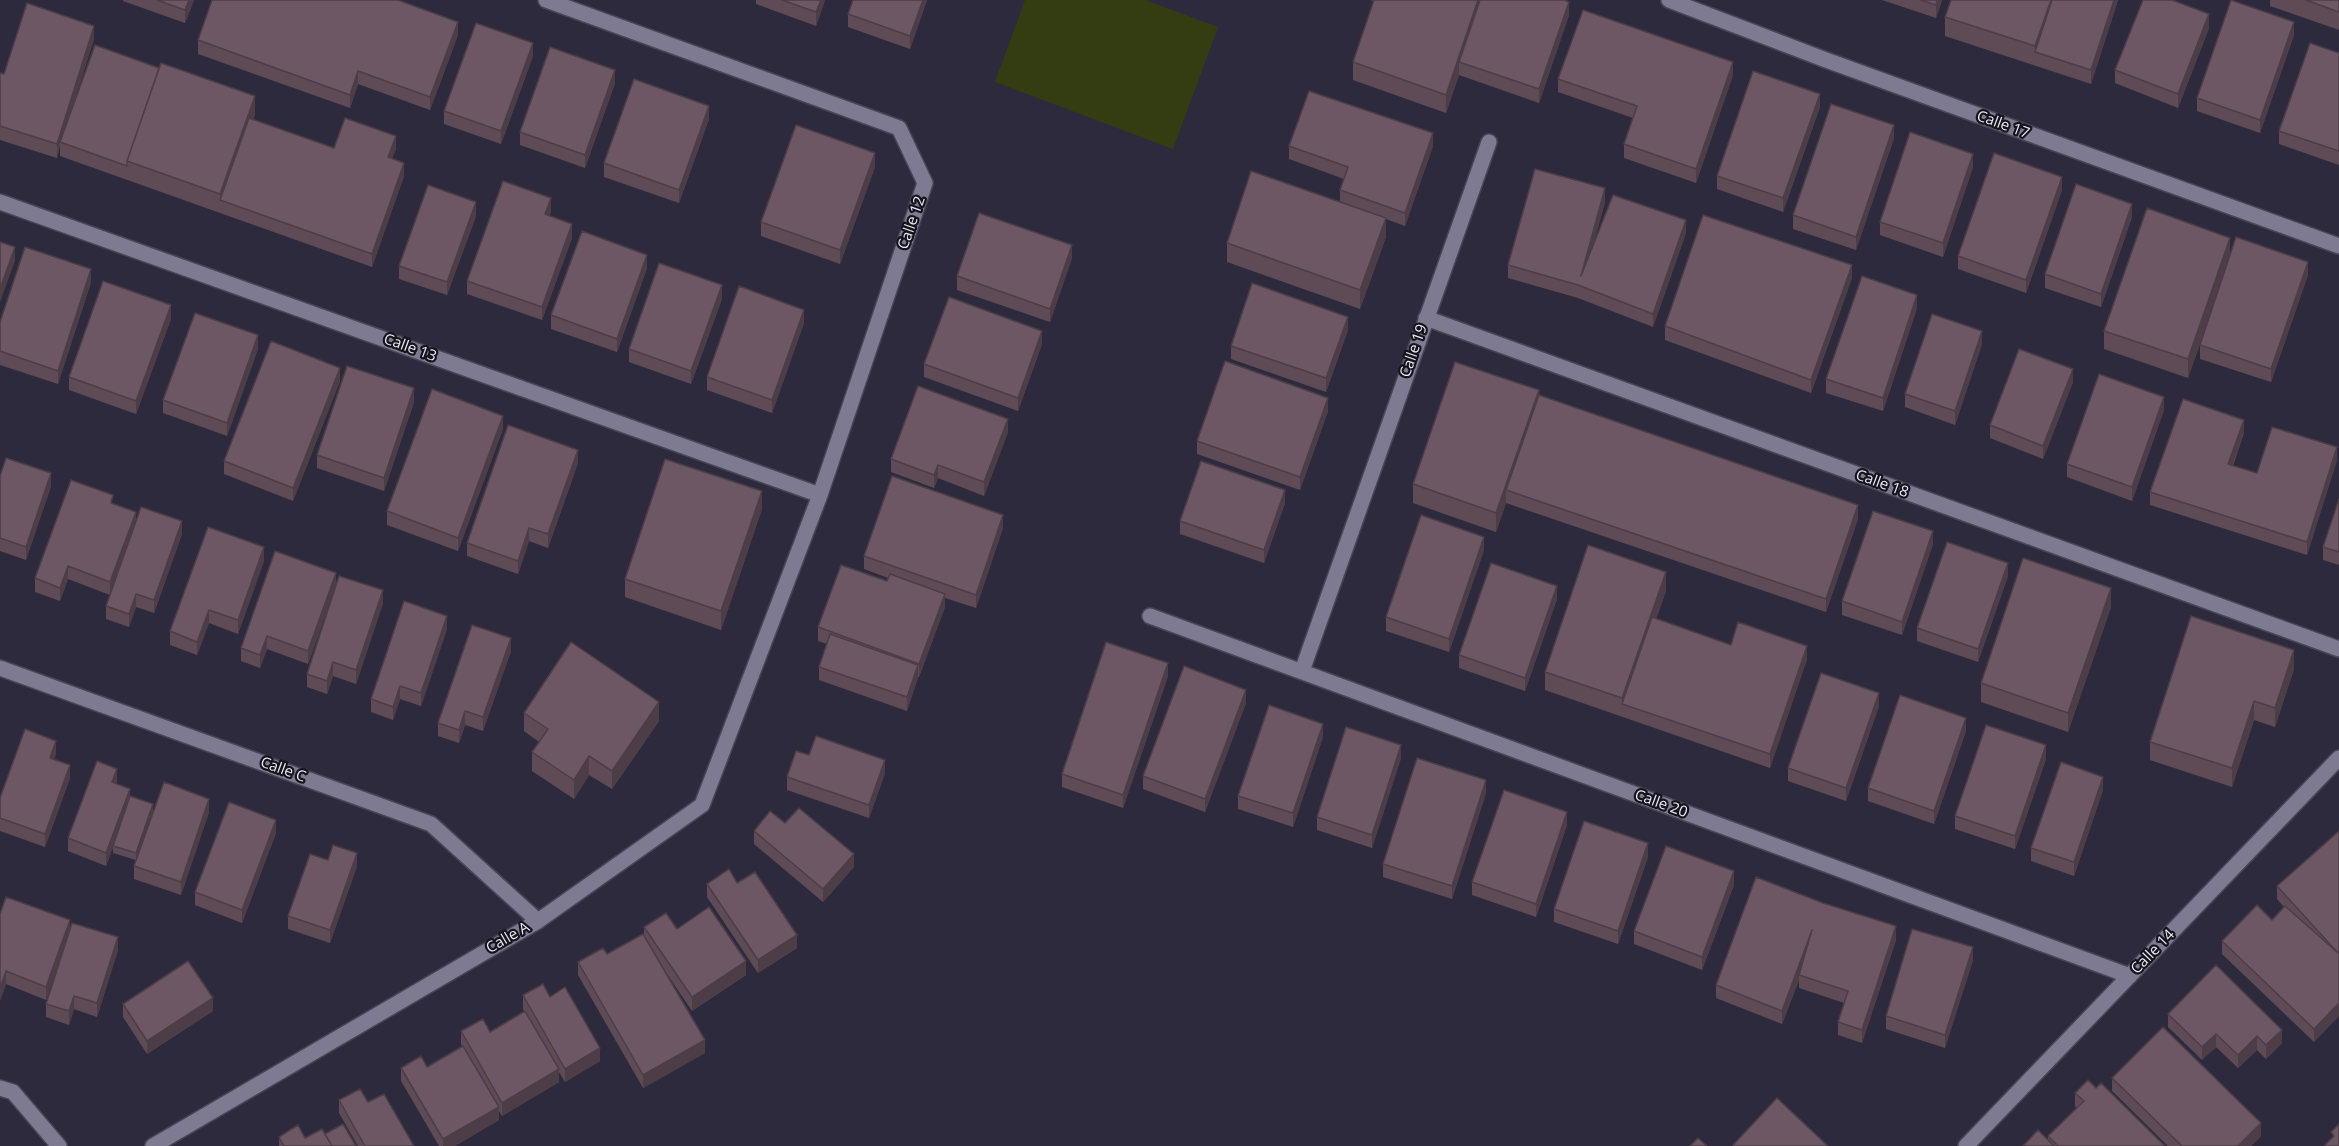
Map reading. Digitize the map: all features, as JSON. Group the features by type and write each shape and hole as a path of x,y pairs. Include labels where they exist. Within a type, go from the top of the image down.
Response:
{"street":[{"name":"Calle 12","path":"546,0 899,128 925,183 819,495 765,640"},
{"name":"Calle 17","path":"1669,0 1826,60 2339,246"},
{"name":"Calle 19","path":"1302,671 1489,142"},
{"name":"Calle 13","path":"0,202 819,495"},
{"name":"Calle 18","path":"1426,318 2339,649"},
{"name":"Calle 20","path":"1150,616 2130,976"},
{"name":"Calle A","path":"153,1146 538,921 702,805 765,640"},
{"name":"Calle C","path":"0,668 431,824 538,921"},
{"name":"Calle 14","path":"1966,1146 2339,758"},
{"path":"0,1088 12,1092 59,1146"}],"green space":[{"path":"1025,0 1145,0 1218,27 1173,149 995,82"}],"building":[{"path":"157,0 189,0 185,10"},
{"path":"212,0 398,0 458,22 430,97 358,71 350,95 198,40"},
{"path":"782,0 821,0 816,12"},
{"path":"853,0 923,0 910,36 848,14"},
{"path":"1374,0 1478,0 1446,95 1353,62"},
{"path":"1480,0 1565,0 1569,2 1539,89 1459,62"},
{"path":"1920,0 1937,0 1936,5"},
{"path":"1951,0 2051,0 2035,46 1945,17"},
{"path":"2052,0 2114,0 2091,70 2035,52"},
{"path":"2143,0 2172,0 2209,14 2178,94 2115,70"},
{"path":"2231,0 2294,22 2260,120 2197,98"},
{"path":"2306,0 2339,0 2339,12"},
{"path":"27,3 94,26 57,144 0,126 0,73 4,74"},
{"path":"1583,10 1733,62 1696,169 1624,144 1637,106 1558,79"},
{"path":"476,23 533,43 501,131 444,111"},
{"path":"2310,43 2339,53 2339,151 2279,131"},
{"path":"95,45 159,68 127,166 60,142"},
{"path":"550,47 615,70 585,155 520,132"},
{"path":"161,63 255,96 220,194 127,161"},
{"path":"1753,71 1820,94 1783,198 1717,176"},
{"path":"634,79 709,106 679,190 604,163"},
{"path":"1309,91 1433,133 1405,213 1340,190 1348,167 1289,146"},
{"path":"1831,104 1894,125 1856,237 1793,215"},
{"path":"249,118 334,148 345,118 396,136 388,157 404,163 372,254 220,200"},
{"path":"796,125 875,153 840,250 761,222"},
{"path":"1910,132 1973,154 1943,243 1880,222"},
{"path":"1994,153 2062,177 2026,280 1958,256"},
{"path":"1535,169 1605,188 1581,276 1613,195 1686,220 1653,314 1578,285 1508,265"},
{"path":"1251,171 1386,218 1360,290 1227,243"},
{"path":"503,181 551,198 545,214 572,224 542,307 467,281"},
{"path":"2076,184 2132,204 2101,294 2045,274"},
{"path":"428,185 476,202 447,282 399,266"},
{"path":"2147,208 2230,238 2188,359 2104,331"},
{"path":"979,213 1072,245 1050,309 957,276"},
{"path":"1703,215 1852,265 1811,380 1665,326"},
{"path":"582,231 647,255 617,339 551,315"},
{"path":"2236,237 2308,262 2271,369 2200,345"},
{"path":"0,242 15,247 0,289"},
{"path":"25,247 91,269 58,371 0,351 0,322"},
{"path":"659,263 722,285 691,371 629,349"},
{"path":"1862,276 1917,295 1883,398 1826,379"},
{"path":"103,281 171,305 136,401 69,377"},
{"path":"1252,283 1348,317 1326,378 1231,346"},
{"path":"739,286 804,310 772,400 707,377"},
{"path":"949,297 1042,331 1018,398 924,364"},
{"path":"195,313 258,335 227,423 163,400"},
{"path":"1932,314 1982,331 1955,411 1905,394"},
{"path":"271,341 340,368 293,488 224,461"},
{"path":"2019,349 2073,369 2043,446 1990,425"},
{"path":"1225,361 1328,398 1300,477 1197,441"},
{"path":"1455,362 1539,390 1496,513 1413,484"},
{"path":"347,366 414,388 384,478 317,455"},
{"path":"2099,374 2164,397 2132,487 2067,464"},
{"path":"918,386 1008,419 984,482 938,465 934,475 891,459"},
{"path":"432,389 503,416 458,538 387,511"},
{"path":"1539,395 1858,505 1826,599 1506,490"},
{"path":"2183,399 2244,420 2228,464 2257,473 2272,427 2337,447 2307,542 2150,492"},
{"path":"508,425 578,450 548,534 529,528 518,561 467,543"},
{"path":"6,458 51,473 26,547 0,538 0,476"},
{"path":"665,459 762,491 721,611 625,579"},
{"path":"1201,461 1285,490 1264,550 1180,521"},
{"path":"892,476 1003,515 976,595 864,556"},
{"path":"71,480 113,495 111,503 136,512 110,582 68,566 60,588 35,578"},
{"path":"2339,499 2339,552 2323,547"},
{"path":"141,507 182,521 154,600 136,594 129,614 106,606"},
{"path":"1873,511 1933,531 1902,622 1842,601"},
{"path":"1421,515 1484,537 1449,639 1386,617"},
{"path":"208,527 264,547 238,620 209,610 197,642 170,631"},
{"path":"1947,542 2008,563 1978,649 1917,628"},
{"path":"1588,545 1666,572 1622,698 1545,672"},
{"path":"275,551 336,573 308,651 267,636 260,655 241,648"},
{"path":"2023,558 2111,588 2068,713 1981,683"},
{"path":"1491,563 1557,586 1525,678 1459,655"},
{"path":"841,565 887,581 890,574 945,594 919,664 818,627"},
{"path":"339,576 383,590 356,670 333,662 327,681 307,674"},
{"path":"404,601 447,616 421,693 400,686 393,707 371,699"},
{"path":"2191,616 2294,650 2275,708 2254,701 2232,768 2150,742"},
{"path":"1652,617 1731,645 1738,622 1807,646 1770,754 1622,704"},
{"path":"472,625 511,638 483,717 465,711 459,730 438,723"},
{"path":"830,634 918,665 907,697 819,667"},
{"path":"571,642 659,702 612,771 589,756 574,780 532,752 548,729 524,713"},
{"path":"1106,642 1168,663 1123,795 1062,774"},
{"path":"1184,666 1246,690 1205,799 1143,776"},
{"path":"1821,673 1879,693 1846,788 1788,768"},
{"path":"1900,695 1966,718 1934,811 1868,788"},
{"path":"1269,705 1323,724 1293,813 1238,796"},
{"path":"1986,725 2046,745 2015,836 1955,816"},
{"path":"1346,727 1401,745 1372,835 1317,817"},
{"path":"25,729 56,741 50,758 70,765 45,834 0,818 0,798"},
{"path":"816,736 885,760 869,805 787,777 796,751 809,755"},
{"path":"1417,758 1486,780 1452,886 1383,864"},
{"path":"97,761 117,769 112,782 130,789 106,853 68,838"},
{"path":"2061,762 2103,777 2074,862 2031,848"},
{"path":"164,782 209,799 181,882 134,866"},
{"path":"1504,790 1567,812 1536,904 1472,882"},
{"path":"130,796 153,804 136,853 113,846"},
{"path":"229,802 276,820 242,910 195,892"},
{"path":"799,808 854,854 823,889 754,831 770,811 785,823"},
{"path":"1584,821 1648,843 1618,931 1554,909"},
{"path":"2339,831 2339,1003 2314,1029 2222,941 2257,905 2272,920 2285,906 2338,953 2277,886"},
{"path":"333,845 357,853 330,930 288,916 310,854 328,860"},
{"path":"1666,846 1734,871 1702,957 1634,931"},
{"path":"729,869 737,883 755,872 797,935 758,960 707,884"},
{"path":"1756,877 1823,903 1896,926 1862,1030 1838,1022 1848,991 1799,975 1812,930 1782,1011 1716,985"},
{"path":"6,897 70,920 46,987 6,971 0,988 0,914"},
{"path":"709,907 746,961 692,997 644,927 666,913 677,929"},
{"path":"72,923 118,937 97,1003 74,996 69,1011 46,1004"},
{"path":"1912,929 1973,947 1945,1035 1886,1016"},
{"path":"643,934 705,1040 643,1075 578,962 603,948 607,954"},
{"path":"188,961 213,998 147,1041 123,1004"},
{"path":"2216,965 2282,1030 2266,1045 2257,1036 2238,1055 2216,1034 2202,1047 2168,1014"},
{"path":"543,984 550,997 565,987 600,1048 565,1069 523,995"},
{"path":"525,1011 559,1069 502,1103 461,1031 483,1019 490,1032"},
{"path":"2163,1027 2261,1123 2238,1146 2182,1146 2112,1078"},
{"path":"463,1046 499,1107 443,1139 401,1068 421,1056 427,1067"},
{"path":"2088,1080 2096,1088 2101,1083 2165,1146 2058,1146 2048,1136 2084,1101 2075,1093"},
{"path":"360,1089 368,1102 384,1094 414,1146 365,1146 339,1100"},
{"path":"1777,1098 1828,1146 1733,1145"},
{"path":"343,1124 356,1146 332,1146 325,1134"},
{"path":"2339,1124 2339,1146 2324,1146 2334,1136 2331,1132"},
{"path":"298,1125 305,1138 322,1129 332,1146 284,1146 279,1137"},
{"path":"2038,1130 2054,1146 2023,1146"},
{"path":"1698,1138 1707,1146 1690,1146"}]}
